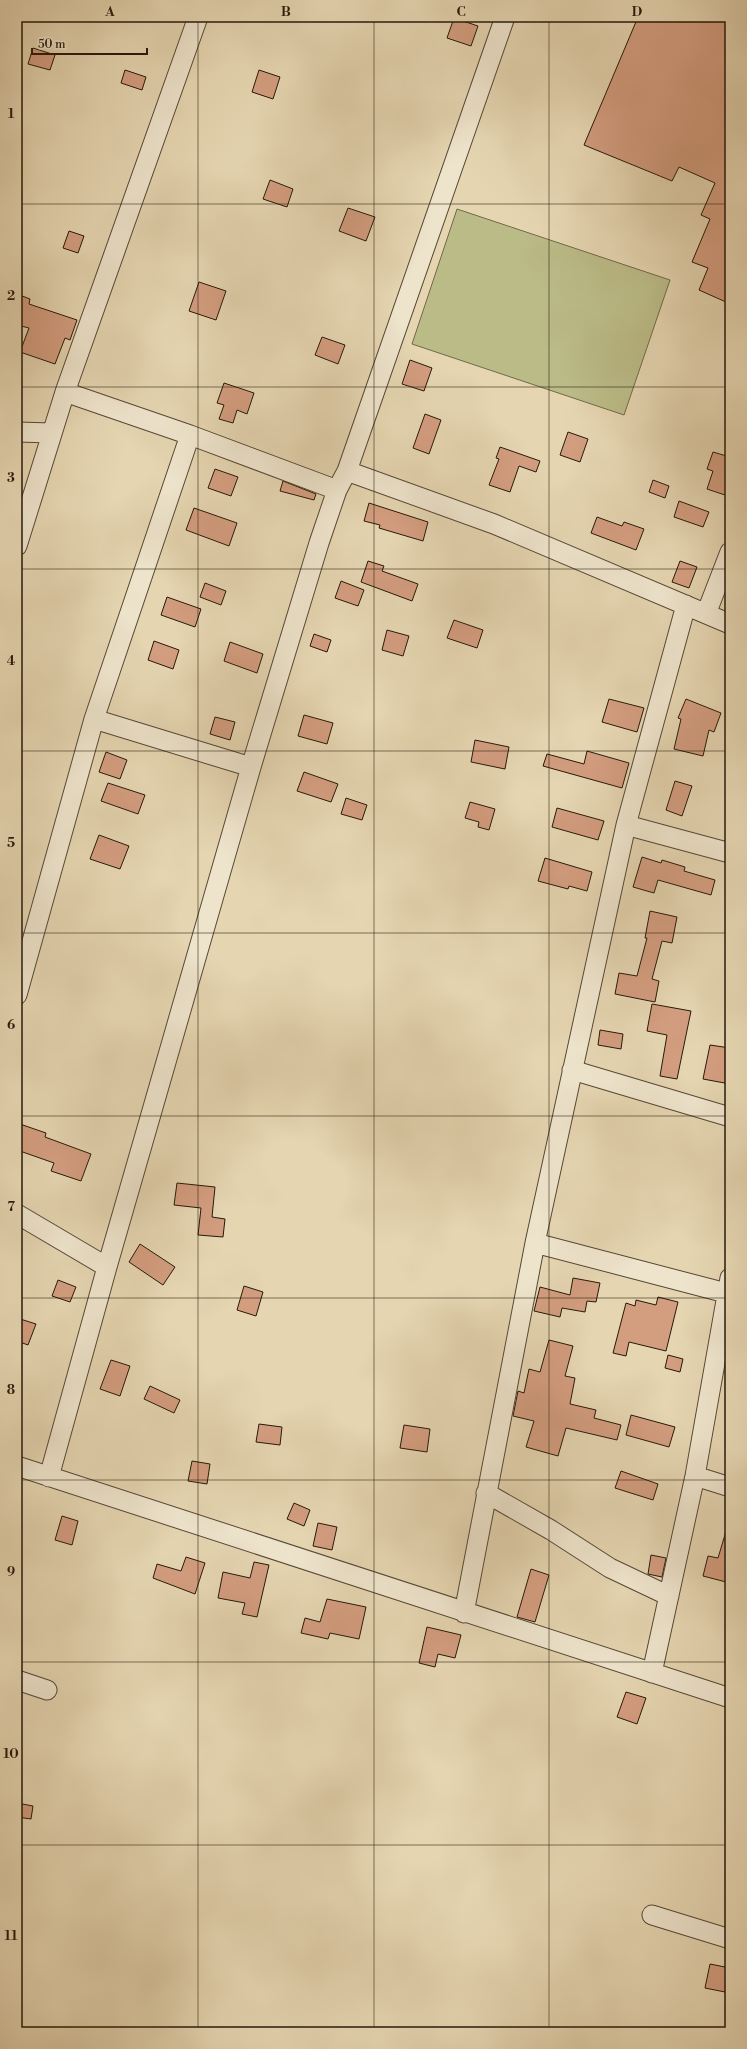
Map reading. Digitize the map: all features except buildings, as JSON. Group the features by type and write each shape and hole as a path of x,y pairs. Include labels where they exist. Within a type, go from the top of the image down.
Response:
{"street":[{"path":"17,546 65,392 198,17"},
{"path":"49,1477 107,1266 251,767 337,490 347,471 505,17"},
{"path":"65,392 190,435 337,490"},
{"path":"17,432 52,433"},
{"path":"17,995 94,719 190,435"},
{"path":"347,471 494,524 730,624"},
{"path":"706,614 730,552"},
{"path":"464,1613 535,1243 572,1070 626,825 686,605"},
{"path":"94,719 251,767"},
{"path":"626,825 730,853"},
{"path":"572,1070 730,1117"},
{"path":"17,1214 107,1266"},
{"path":"535,1243 729,1288 695,1476 652,1673"},
{"path":"17,1466 464,1613 730,1698"},
{"path":"695,1476 730,1487"},
{"path":"486,1493 551,1530 610,1568 669,1596"},
{"path":"17,1680 48,1690"},
{"path":"652,1915 730,1939"}],"green space":[{"path":"457,209 670,280 624,415 412,344"}]}
